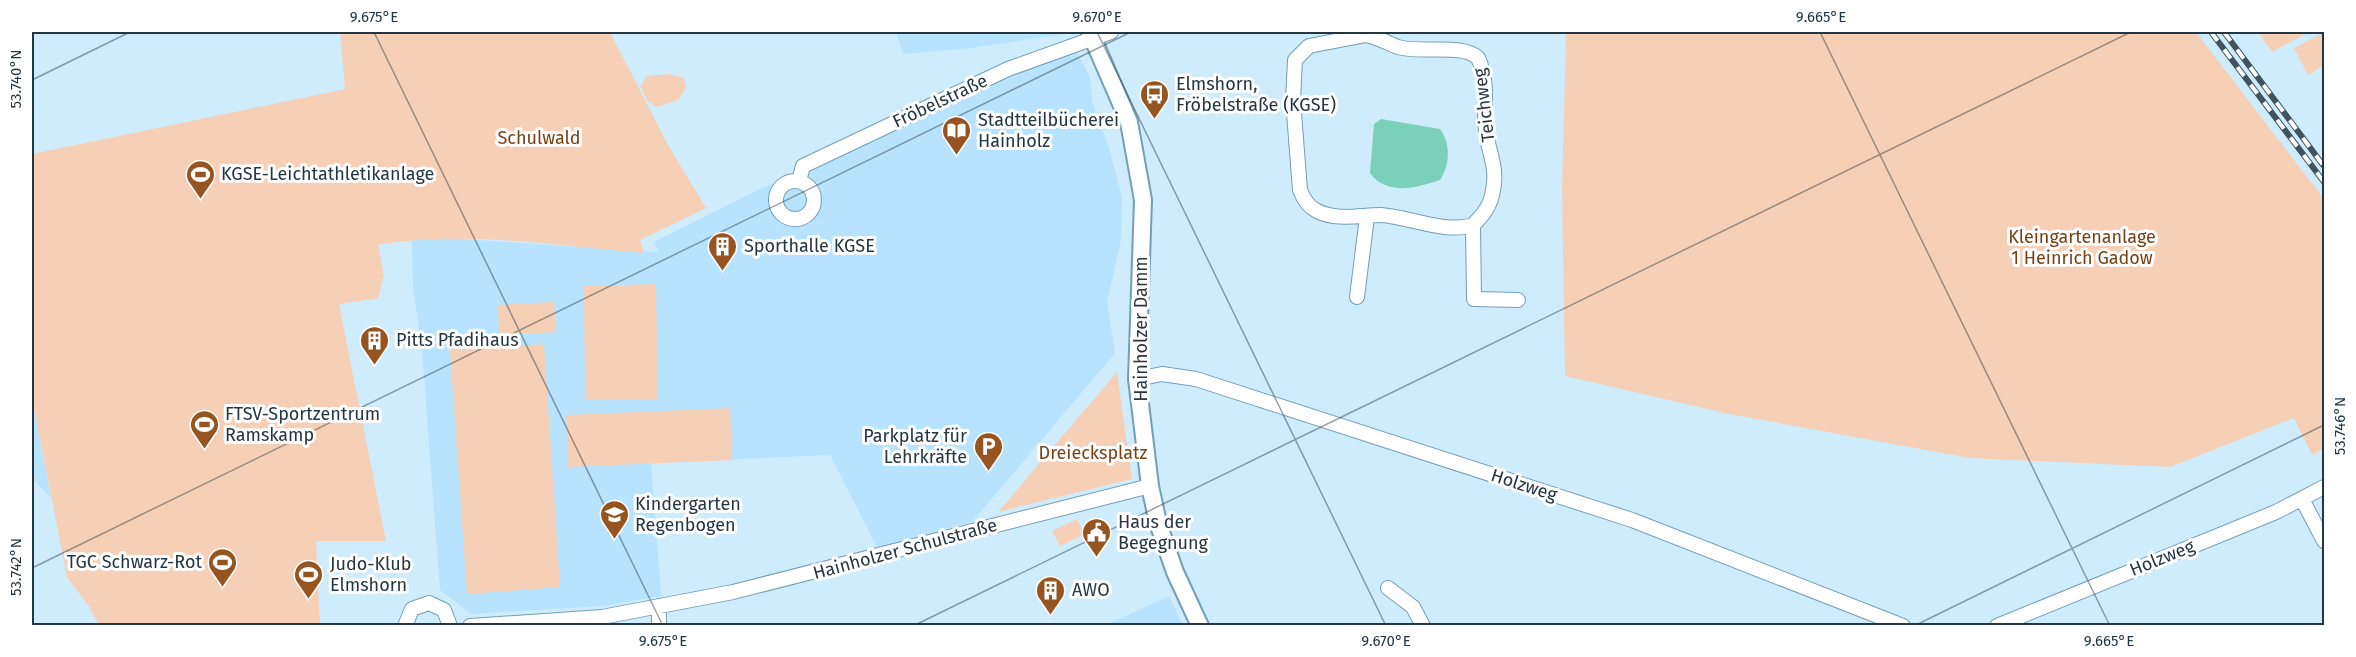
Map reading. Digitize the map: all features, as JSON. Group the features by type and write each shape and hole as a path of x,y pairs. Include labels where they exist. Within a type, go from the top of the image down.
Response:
{"street":[{"name":"Fröbelstraße","path":"799,181 804,166 813,161 1008,69 1092,35 1111,32"},
{"name":"Teichweg","path":"1366,33 1398,47 1466,51 1478,58 1485,76 1485,128 1488,146 1494,160 1494,186 1489,207 1473,225 1456,227 1381,215 1367,217 1329,215 1317,211 1303,198 1300,190 1293,100 1293,66 1300,52 1325,42 1366,33"},
{"name":"Hainholzer Damm","path":"1092,35 1129,122 1143,200 1137,379 1150,486 1158,523 1174,572 1200,626"},
{"path":"1357,297 1367,217"},
{"path":"1473,225 1474,299 1518,300"},
{"name":"Holzweg","path":"1137,379 1162,374 1177,375 1217,386 1632,520 1903,626"},
{"name":"Hainholzer Schulstraße","path":"470,626 602,617 772,584 1150,486"},
{"name":"Holzweg","path":"1997,626 2302,499 2325,487"},
{"path":"2302,499 2325,541"},
{"path":"1388,588 1413,607 1423,626"},
{"path":"405,626 412,609 429,603 444,610 450,626"},
{"path":"659,606 660,626"}],"shaded area":[{"path":"896,32 1063,32 1064,34 971,48 903,54"},
{"path":"1077,52 1090,77 1092,101 1110,151 1122,198 1121,240 1107,303 1115,353 972,522 877,547 830,455 651,463 661,596 602,606 471,614 440,590 422,350 413,288 412,239 447,238 659,252 654,242 764,187 811,170 1012,74"},
{"path":"1381,119 1440,129 1446,141 1448,154 1446,168 1440,180 1421,186 1402,188 1385,185 1370,173 1374,124"},
{"path":"32,399 51,498 32,478"},
{"path":"1169,596 1183,625 1107,625"}],"green space":[{"name":"Schulwald","path":"340,32 610,32 668,145 706,208 640,240 644,253 477,239 410,241 378,245 384,275 378,298 339,304 386,541 316,541 320,625 99,625 90,608 67,577 32,399 32,154 345,89"},
{"name":"Kleingartenanlage 1 Heinrich Gadow","path":"1566,32 2196,32 2324,199 2324,448 2312,455 2294,418 2170,467 1970,458 1729,414 1565,376 1562,190"},
{"path":"2258,32 2309,32 2272,52"},
{"path":"2324,32 2324,65 2308,75 2294,48"},
{"path":"669,74 684,78 686,88 678,100 657,107 648,102 640,86 647,76"},
{"path":"656,284 658,399 586,400 583,286"},
{"path":"554,302 556,332 499,335 498,305"},
{"path":"544,344 560,587 467,594 450,350"},
{"name":"Dreiecksplatz","path":"1117,372 1132,479 998,512"},
{"path":"730,408 732,460 568,467 566,415"},
{"path":"1077,519 1085,534 1060,546 1052,531"}],"railway":[{"path":"2211,32 2324,182"},
{"path":"2224,32 2323,165"}],"place":[{"name":"Elmshorn, Fröbelstraße (KGSE)","path":"1155,120"},
{"name":"Stadtteilbücherei Hainholz","path":"957,156"},
{"name":"KGSE-Leichtathletikanlage","path":"200,200"},
{"name":"Sporthalle KGSE","path":"723,272"},
{"name":"Pitts Pfadihaus","path":"375,366"},
{"name":"FTSV-Sportzentrum Ramskamp","path":"204,450"},
{"name":"Parkplatz für Lehrkräfte","path":"988,472"},
{"name":"Kindergarten Regenbogen","path":"614,540"},
{"name":"Haus der Begegnung","path":"1097,558"},
{"name":"TGC Schwarz-Rot","path":"223,588"},
{"name":"Judo-Klub Elmshorn","path":"309,600"},
{"name":"AWO","path":"1051,616"}]}
